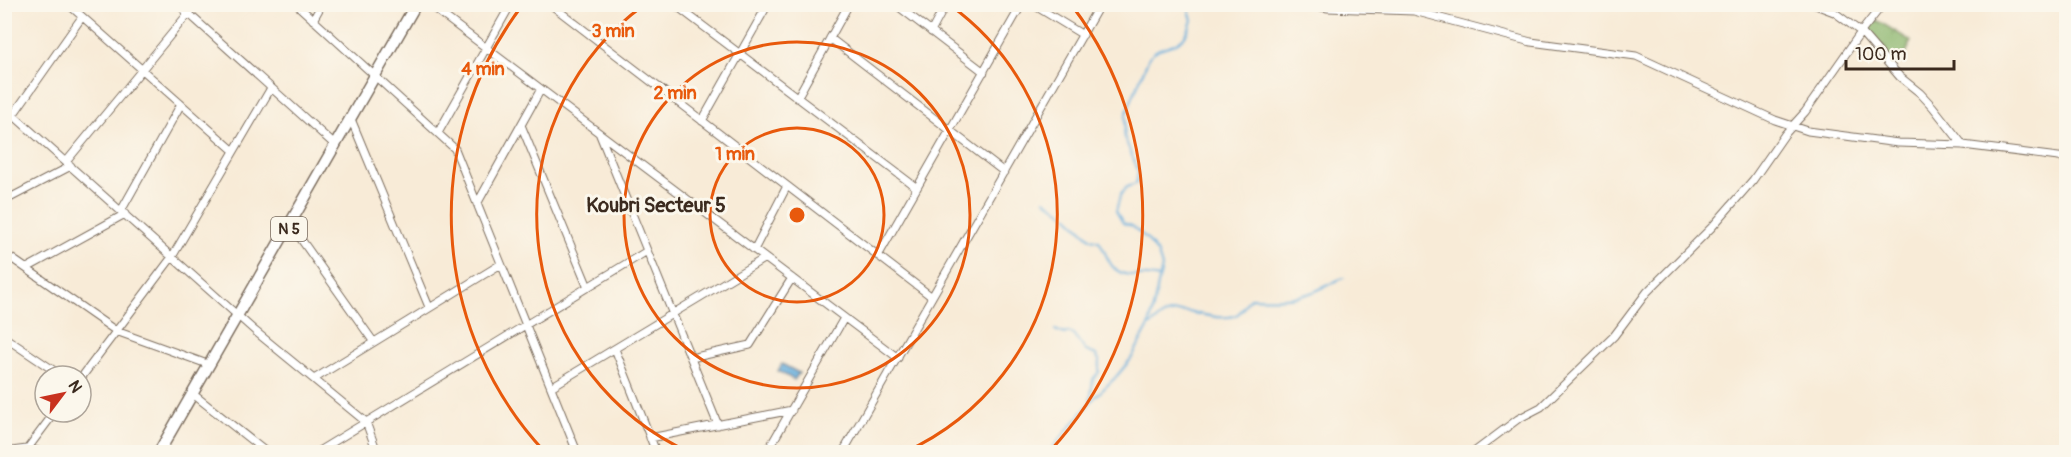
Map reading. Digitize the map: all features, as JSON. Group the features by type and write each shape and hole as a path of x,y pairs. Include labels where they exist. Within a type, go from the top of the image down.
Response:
{"highway":[{"name":"N 5","path":"159,453 416,4"}],"street":[{"path":"68,4 234,151"},
{"path":"178,4 336,146"},
{"path":"4,201 68,164 196,4"},
{"path":"296,4 454,149 577,453"},
{"path":"313,20 322,4"},
{"path":"428,4 897,358"},
{"path":"438,133 511,4"},
{"path":"550,4 932,297"},
{"path":"674,4 917,188"},
{"path":"686,13 691,4"},
{"path":"702,121 768,4"},
{"path":"797,98 849,4"},
{"path":"895,4 984,72"},
{"path":"930,32 946,4"},
{"path":"878,256 1022,4"},
{"path":"1032,4 1083,35"},
{"path":"843,453 1100,4"},
{"path":"1305,4 1328,8 1414,11 1531,42 1636,56 1791,126 1808,131 1898,143 1963,145 2067,158"},
{"path":"1813,4 1834,12 1861,32 1900,77 1934,107 1963,145"},
{"path":"1474,453 1518,419 1541,407 1614,336 1647,292 1734,202 1791,126 1805,112 1883,4"},
{"path":"4,119 13,115 82,17"},
{"path":"830,38 1004,172"},
{"path":"91,364 172,256 271,88"},
{"path":"477,204 541,89"},
{"path":"27,268 123,212 181,104"},
{"path":"4,107 238,315 366,422 377,453"},
{"path":"351,119 429,307"},
{"path":"521,125 588,287"},
{"path":"599,133 718,425"},
{"path":"754,250 787,186"},
{"path":"291,225 373,341"},
{"path":"317,453 647,251"},
{"path":"4,253 116,331 210,365"},
{"path":"551,387 765,258"},
{"path":"314,379 501,264"},
{"path":"691,358 750,345 792,278"},
{"path":"767,453 844,318"},
{"path":"4,337 45,364"},
{"path":"4,345 13,343"},
{"path":"615,349 656,453"},
{"path":"193,394 261,451"},
{"path":"651,438 792,410"},
{"path":"26,451 46,424"},
{"path":"4,452 42,453"}],"green space":[{"path":"1875,19 1911,41 1904,59 1888,57 1865,31"}],"water":[{"path":"782,364 799,373 794,380 778,371"}],"waterway":[{"path":"1049,452 1095,397 1131,359 1149,326 1162,267 1158,254 1147,239 1132,226 1123,223 1116,211 1120,196 1126,187 1136,184 1138,171 1124,136 1126,114 1149,57 1157,50 1175,44 1188,32 1192,20 1187,4"},
{"path":"1045,200 1066,215 1091,239 1099,241 1111,264 1118,271 1123,274 1159,278"},
{"path":"1151,325 1163,316 1175,312 1217,317 1234,316 1241,311 1250,298 1290,298 1313,292 1344,278"},
{"path":"1055,330 1073,334 1086,351 1096,355 1099,360 1099,372 1093,379 1090,401"}],"district":[{"name":"Koubri Secteur 5","path":"656,205"}]}
